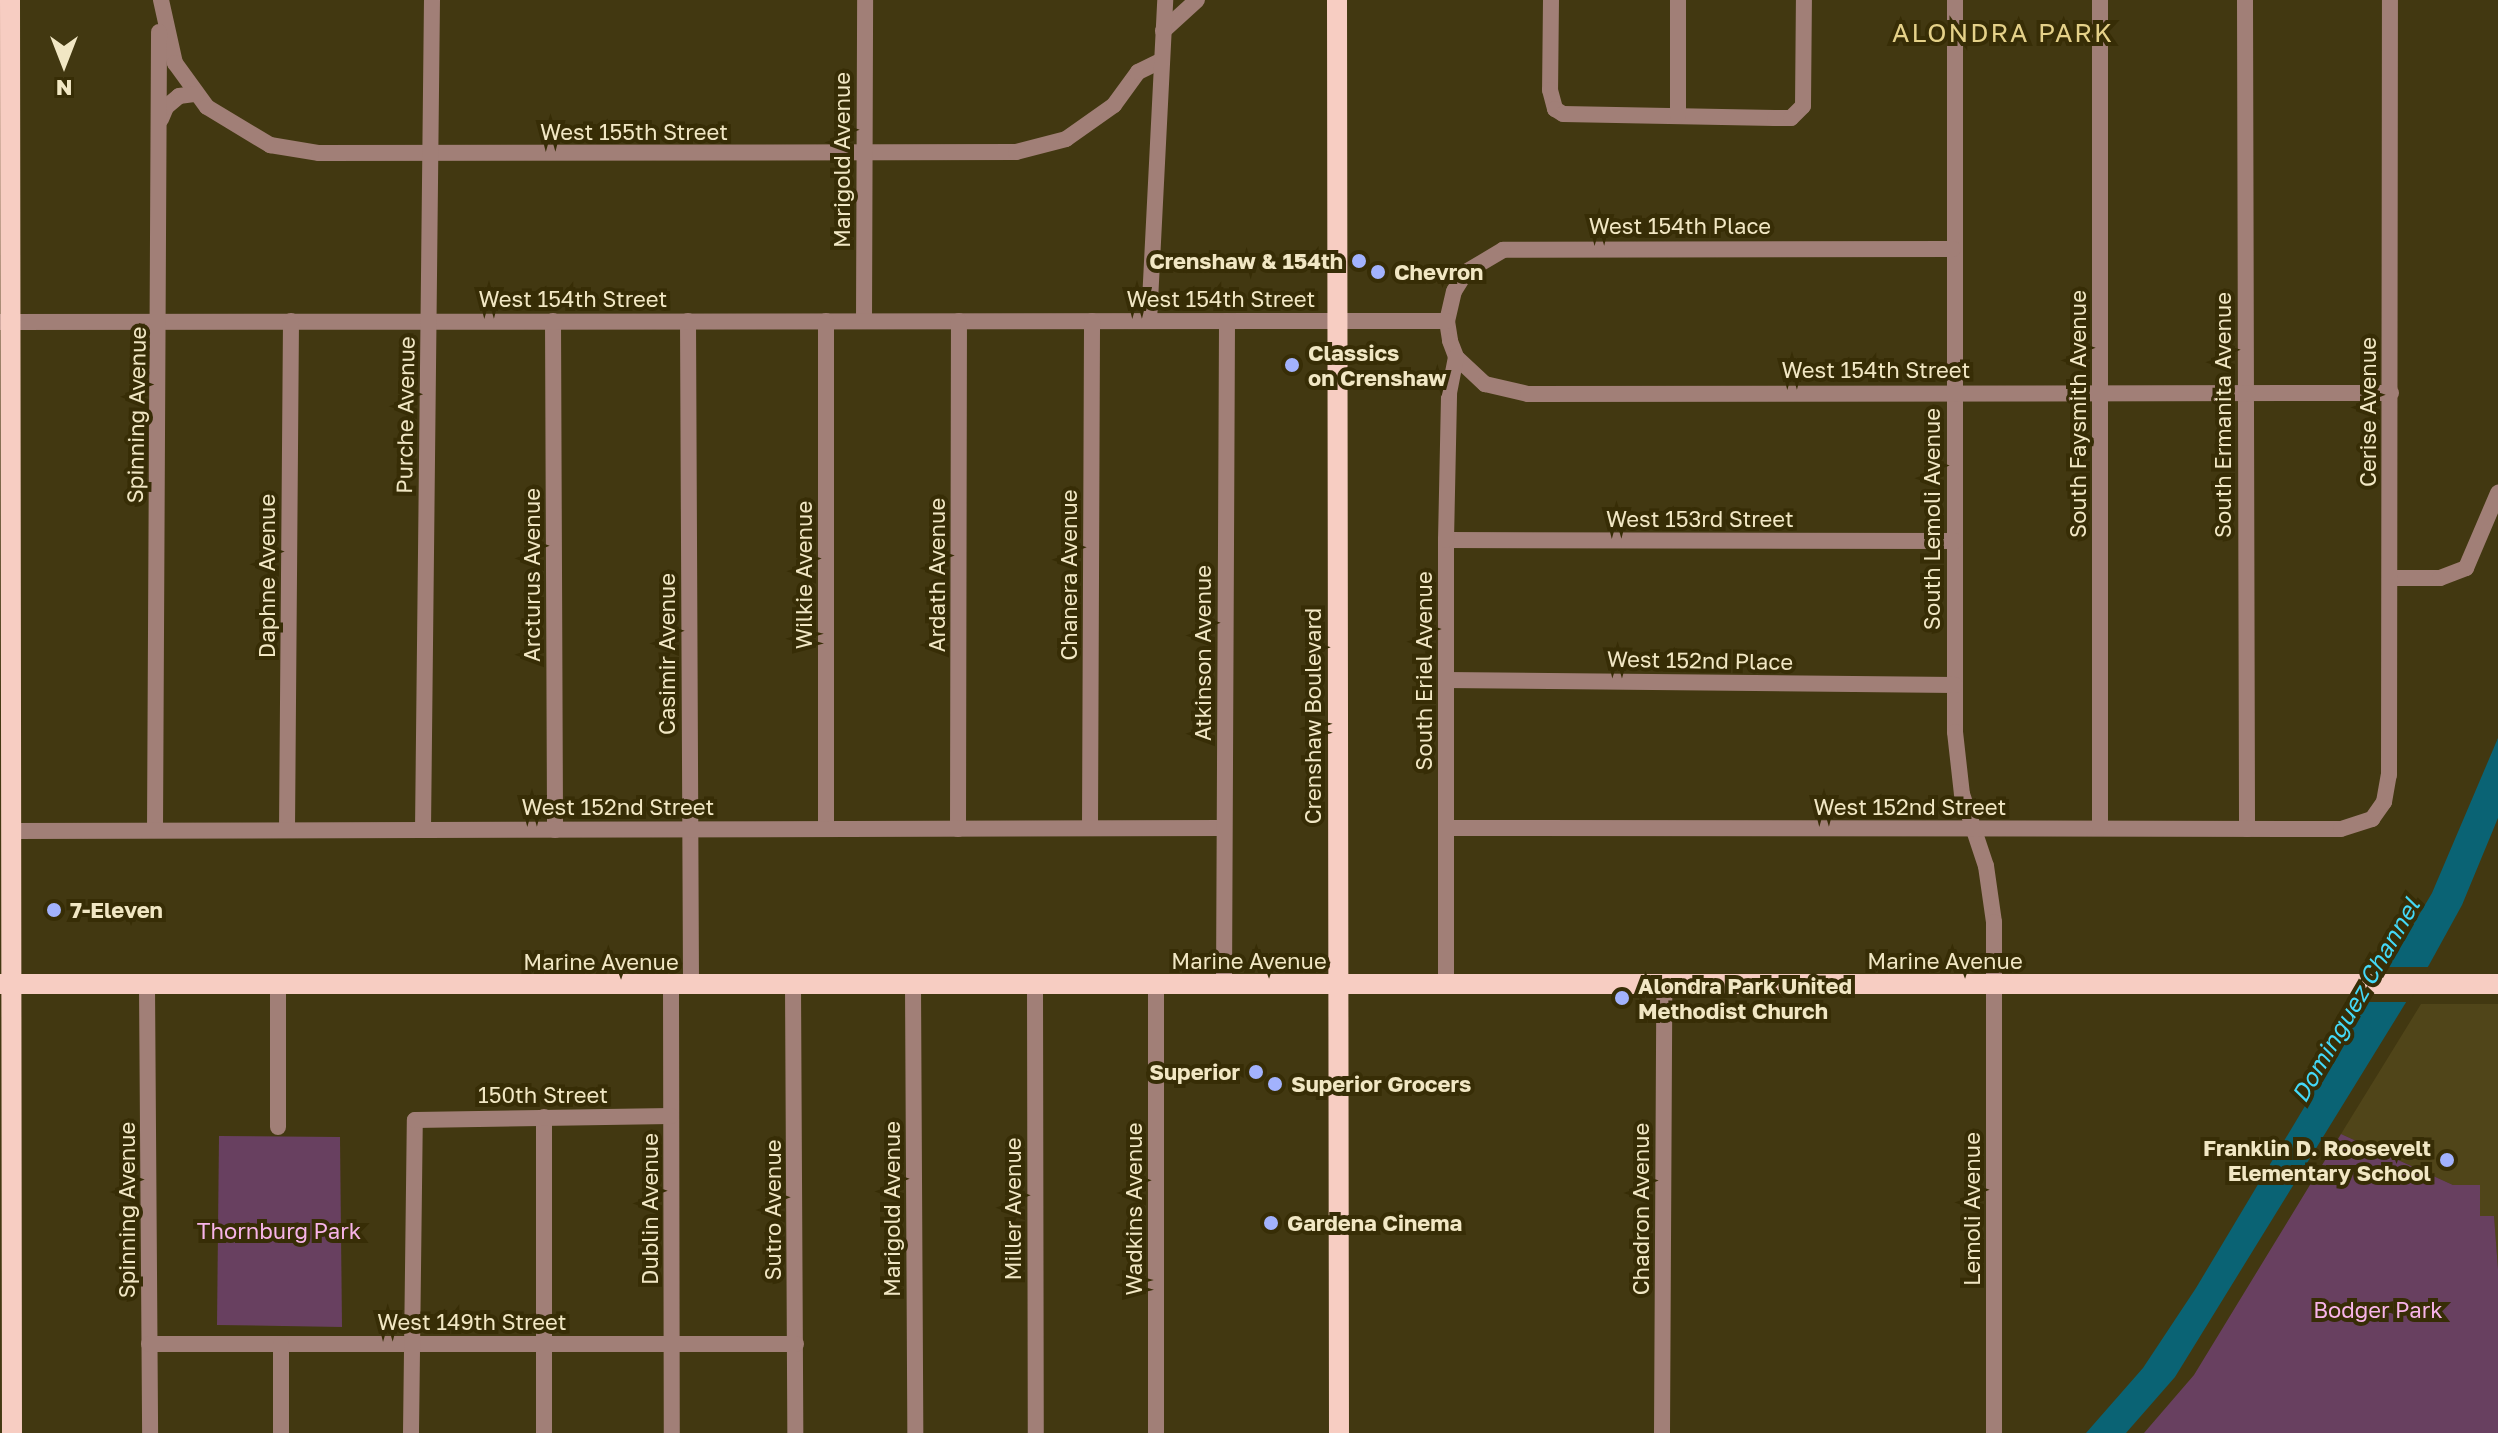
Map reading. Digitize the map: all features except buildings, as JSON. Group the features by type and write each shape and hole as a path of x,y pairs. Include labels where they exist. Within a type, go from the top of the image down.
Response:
{"main road":[{"path":"10,0 5,322 11,831 6,984 12,1433"},
{"name":"Crenshaw Boulevard","path":"1337,0 1339,1433"},
{"name":"Marine Avenue","path":"6,984 2498,984"}],"street":[{"name":"West 155th Street","path":"160,0 175,63 196,94 223,119 270,145 319,153 989,154 1045,147 1092,122 1114,105 1138,72 1161,61"},
{"name":"Spinning Avenue","path":"155,830 160,0"},
{"name":"Purche Avenue","path":"423,830 432,0"},
{"name":"Marigold Avenue","path":"864,321 865,0"},
{"path":"1149,321 1165,0"},
{"path":"1163,31 1197,0"},
{"path":"1551,0 1551,100 1563,114 1775,118 1791,118 1803,106 1804,0"},
{"path":"1678,0 1678,116"},
{"name":"South Lemoli Avenue","path":"1955,0 1953,391 1956,753 1973,829 1990,884 1994,985"},
{"name":"South Faysmith Avenue","path":"2100,0 2100,828"},
{"name":"South Ermanita Avenue","path":"2245,0 2247,829"},
{"name":"Cerise Avenue","path":"2372,819 2384,802 2389,775 2390,0"},
{"path":"159,124 166,107 179,96 196,94"},
{"name":"West 154th Place","path":"1447,321 1454,291 1466,272 1503,250 1953,249"},
{"name":"Daphne Avenue","path":"287,830 291,321"},
{"name":"Arcturus Avenue","path":"553,321 555,830"},
{"name":"Casimir Avenue","path":"681,986 689,829 688,321"},
{"name":"Wilkie Avenue","path":"826,321 826,829"},
{"name":"Ardath Avenue","path":"958,829 959,321"},
{"name":"Chanera Avenue","path":"1090,828 1092,321"},
{"name":"Atkinson Avenue","path":"1224,985 1227,321"},
{"name":"West 154th Street","path":"5,322 1447,321"},
{"path":"1447,321 1456,357"},
{"name":"West 154th Street","path":"1456,357 1485,384 1528,394 1953,391 2391,393"},
{"name":"South Eriel Avenue","path":"1446,985 1446,540 1449,393 1456,357"},
{"path":"2390,578 2440,578 2466,568 2498,493"},
{"name":"West 153rd Street","path":"1446,540 1955,541"},
{"name":"West 152nd Place","path":"1446,680 1955,685"},
{"name":"West 152nd Street","path":"1446,828 2341,829 2372,819"},
{"name":"West 152nd Street","path":"11,831 1224,828"},
{"name":"Miller Avenue","path":"1035,985 1036,1433"},
{"name":"Wadkins Avenue","path":"1156,985 1156,1433"},
{"name":"Chadron Avenue","path":"1662,1433 1664,985"},
{"name":"Lemoli Avenue","path":"1994,985 1994,1433"},
{"name":"Spinning Avenue","path":"147,986 150,1433"},
{"path":"278,986 278,1127"},
{"name":"Dublin Avenue","path":"672,1433 671,1116 681,986"},
{"name":"Sutro Avenue","path":"793,986 795,1433"},
{"name":"Marigold Avenue","path":"913,986 915,1433"},
{"name":"150th Street","path":"411,1344 415,1120 671,1116"},
{"path":"544,1117 544,1433"},
{"name":"West 149th Street","path":"149,1344 796,1344"},
{"path":"281,1344 281,1433"},
{"path":"411,1344 411,1433"}],"shaded area":[{"name":"Franklin D. Roosevelt Elementary School","path":"2421,1004 2498,1004 2498,1269 2494,1217 2480,1216 2480,1185 2453,1185 2341,1134"}],"green space":[{"name":"Bodger Park","path":"2341,1134 2453,1185 2480,1185 2480,1216 2494,1216 2498,1269 2498,1433 2144,1433 2194,1375"},
{"name":"Thornburg Park","path":"219,1136 340,1137 342,1327 217,1325"}],"water":[{"path":"2498,738 2498,818 2462,905 2429,965 2175,1377 2126,1433 2086,1433 2143,1368 2196,1288 2390,964 2432,893"}],"pier":[{"path":"2384,967 2431,967 2409,1002 2362,1002"}],"place":[{"name":"Crenshaw & 154th","path":"1359,261"},
{"name":"Chevron","path":"1378,272"},
{"name":"Classics on Crenshaw","path":"1292,365"},
{"name":"7-Eleven","path":"54,910"},
{"name":"Alondra Park United Methodist Church","path":"1622,998"},
{"name":"Superior","path":"1256,1072"},
{"name":"Superior Grocers","path":"1275,1084"},
{"name":"Franklin D. Roosevelt Elementary School","path":"2447,1160"},
{"name":"Gardena Cinema","path":"1271,1223"}],"district":[{"name":"ALONDRA PARK","path":"2003,33"}],"water label":[{"name":"Dominguez Channel","path":"2355,1000"}]}
